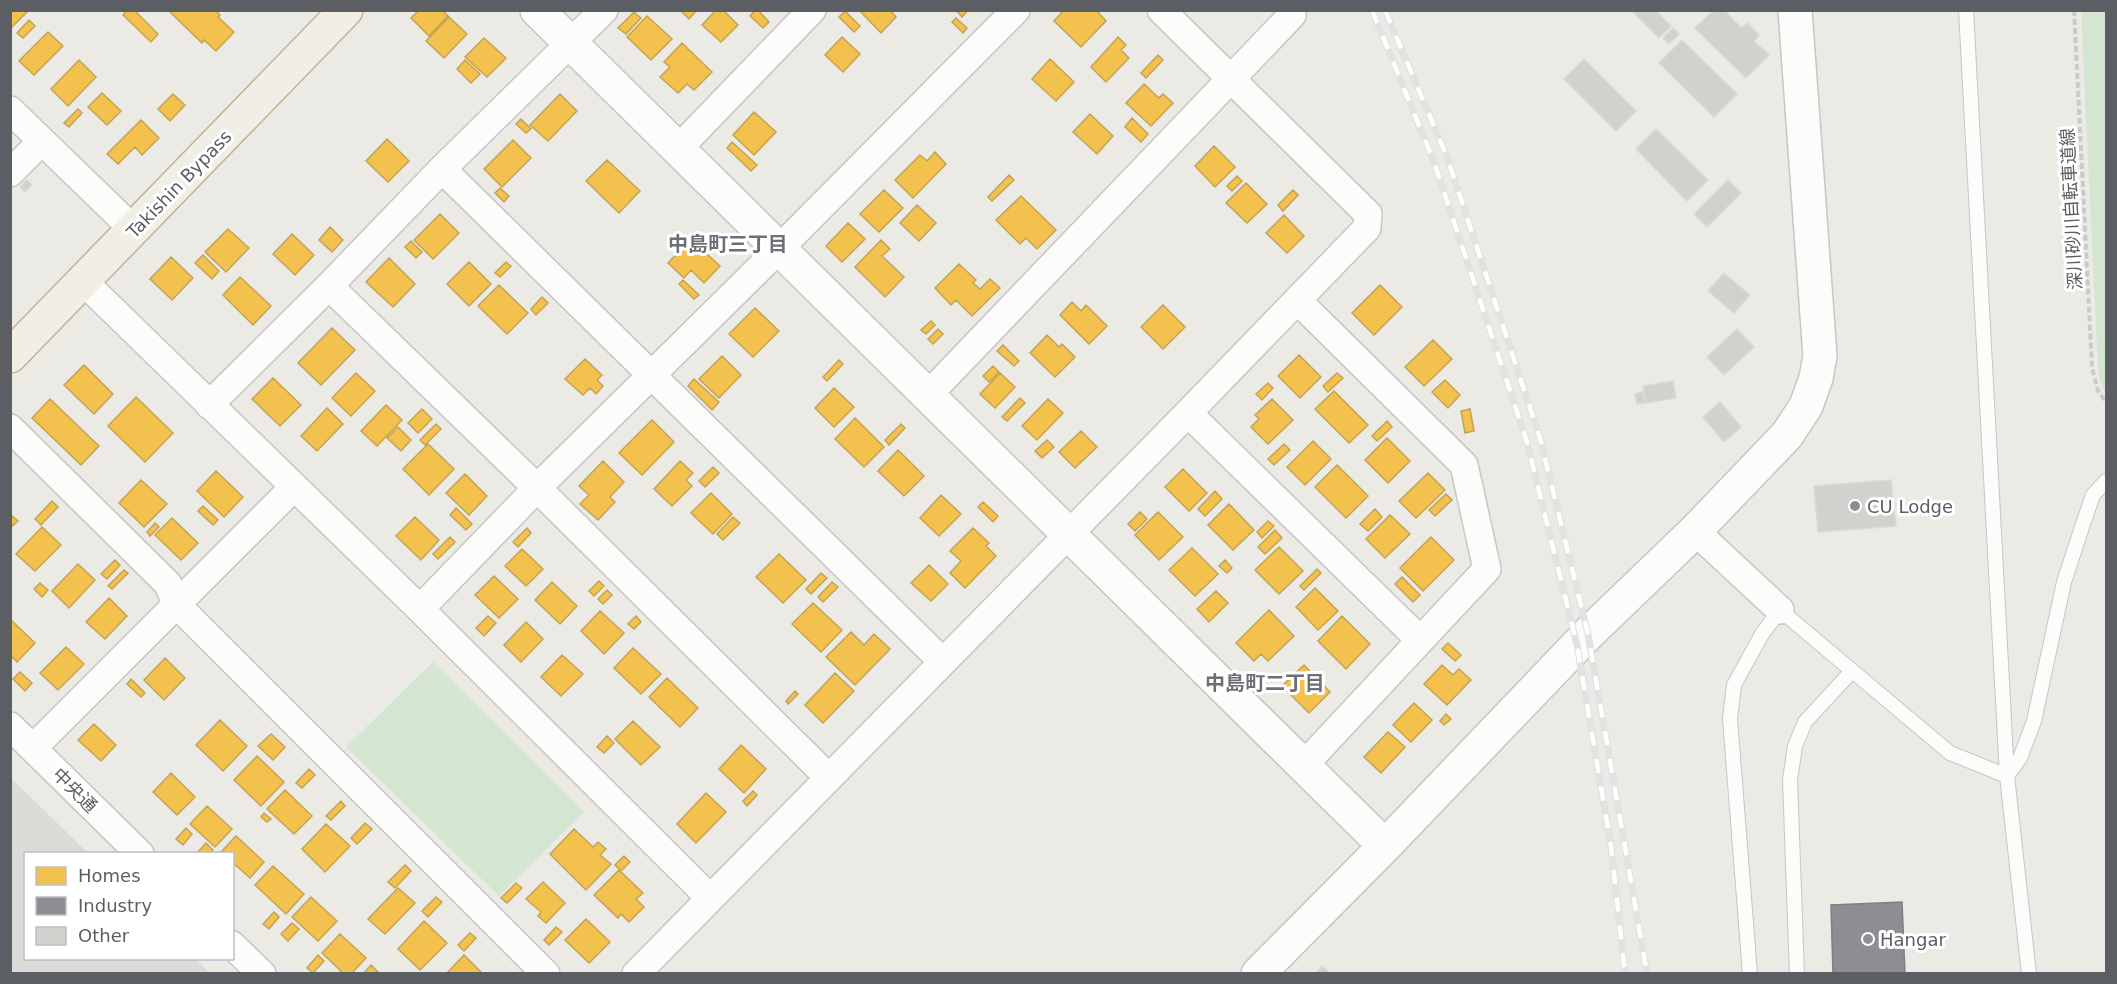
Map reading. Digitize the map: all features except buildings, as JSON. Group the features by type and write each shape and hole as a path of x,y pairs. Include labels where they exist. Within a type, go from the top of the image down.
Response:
{"highway":[{"name":"Takishin Bypass","path":"10,356 346,10"}],"street":[{"path":"537,10 1385,846"},
{"path":"209,405 442,169 604,10"},
{"path":"677,150 812,10"},
{"path":"420,609 537,488 1016,10"},
{"path":"636,974 1298,301 1367,228 1368,213 1161,10"},
{"path":"927,396 1293,15 1292,10"},
{"path":"1258,974 1385,846 1588,634 1695,531 1787,435 1806,406 1816,378 1820,356 1795,10"},
{"path":"10,110 134,230"},
{"path":"10,173 42,141"},
{"path":"442,169 942,661"},
{"path":"84,282 420,609 710,898"},
{"path":"329,286 537,488 828,777"},
{"path":"1298,301 1464,465 1487,569 1304,765"},
{"path":"1188,413 1420,640"},
{"path":"10,428 168,584 176,604 546,974"},
{"path":"33,748 294,487"},
{"path":"1695,531 1780,610"},
{"name":"中央通","path":"10,726 138,852"},
{"path":"234,947 262,974"}],"lane":[{"path":"1966,10 2007,776 2029,974"},
{"path":"2007,776 2020,758 2034,721 2064,582 2086,514 2093,495 2106,482"},
{"path":"1750,974 1730,719 1734,685 1762,634 1780,610 1950,753 2007,776"},
{"path":"1797,974 1790,780 1795,746 1805,722 1852,670"}],"path":[{"name":"深川砂川自転車道線","path":"2074,10 2092,368 2098,391 2106,402"}],"shaded area":[{"path":"10,777 87,852 24,852 24,960 196,960 210,973 11,973"}],"green space":[{"path":"2081,11 2106,11 2106,392 2100,382 2098,370"},
{"path":"433,662 584,812 499,896 346,747"}],"railway":[{"path":"1372,10 1434,162 1527,442 1577,645 1611,846 1625,974"},
{"path":"1385,10 1447,157 1540,438 1588,634 1647,974"}],"place":[{"name":"CU Lodge","path":"1855,506"},
{"name":"Hangar","path":"1868,939"}],"district":[{"name":"中島町三丁目","path":"728,244"},
{"name":"中島町二丁目","path":"1265,683"}]}
